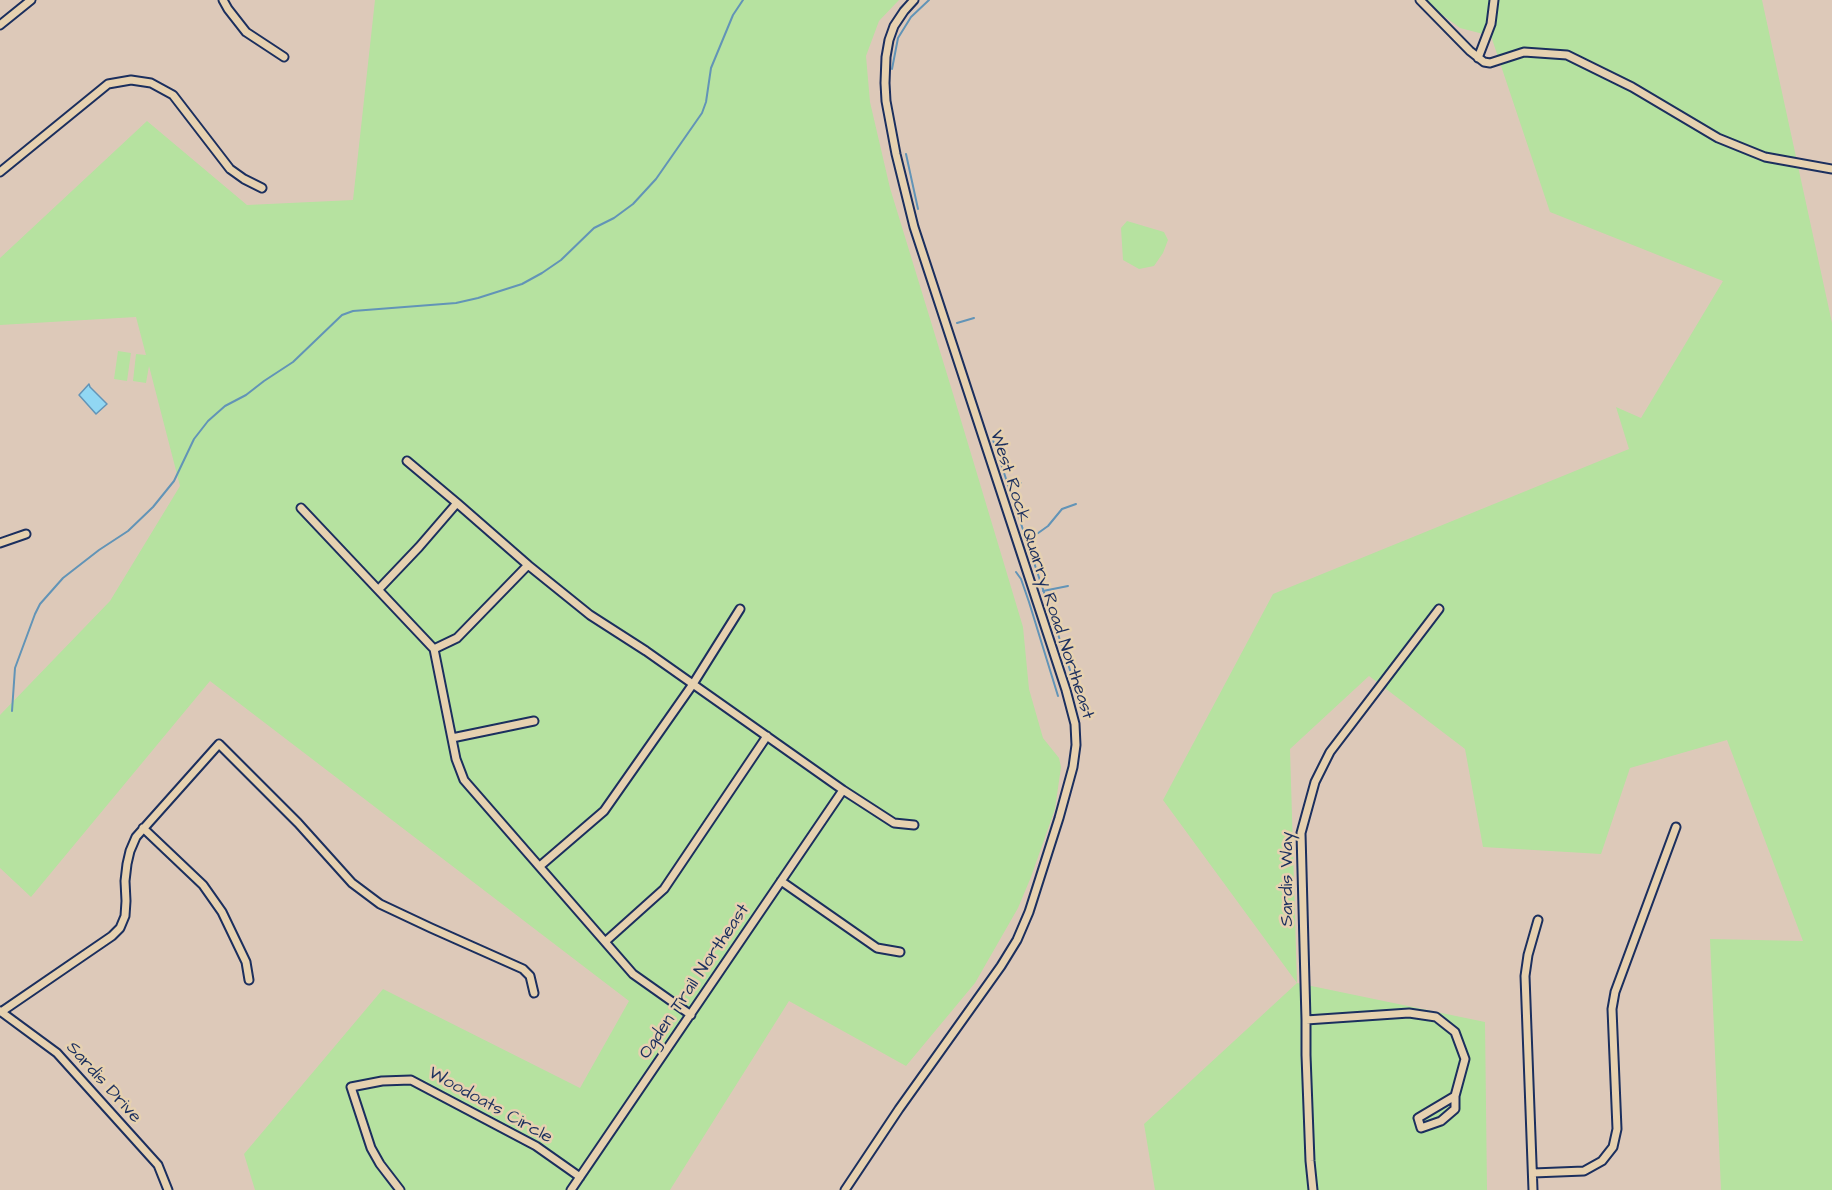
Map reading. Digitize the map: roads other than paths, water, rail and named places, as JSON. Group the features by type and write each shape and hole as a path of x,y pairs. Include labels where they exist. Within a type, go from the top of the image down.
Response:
{"street":[{"path":"0,25 31,0"},
{"path":"223,0 246,32 284,57"},
{"name":"West Rock Quarry Road Northeast","path":"845,1190 1002,966 1017,940 1046,860 1068,787 1076,749 1075,724 1066,690 914,227 896,154 886,101 886,57 894,26 914,0"},
{"path":"1420,0 1478,58 1490,63 1524,52 1567,55 1632,87 1718,138 1765,157 1832,169"},
{"path":"1478,58 1487,36 1494,0"},
{"path":"0,172 108,84 131,80 151,83 173,95 230,169 262,188"},
{"path":"407,461 590,615 646,651 843,790 894,823 914,825"},
{"path":"379,589 457,503"},
{"path":"301,508 434,649 456,759 464,780 633,974 691,1015"},
{"path":"0,543 26,534"},
{"path":"434,649 458,638 528,565"},
{"path":"540,866 604,811 693,684 740,609"},
{"name":"Sardis Way","path":"1313,1190 1306,1055 1301,832 1315,782 1330,752 1439,609"},
{"path":"452,738 534,721"},
{"path":"606,941 664,889 767,736"},
{"path":"1,1011 112,936 120,928 125,916 124,881 130,851 143,828 219,744 298,823 352,883 380,904 523,969 530,976 534,993"},
{"name":"Ogden Trail Northeast","path":"571,1190 843,790"},
{"path":"1533,1173 1584,1171 1602,1161 1613,1147 1617,1130 1612,1009 1615,992 1676,827"},
{"path":"143,828 203,885 222,912 246,962 249,980"},
{"path":"781,881 877,948 900,952"},
{"path":"1533,1190 1525,976 1528,955 1538,920"},
{"name":"Sardis Drive","path":"1,1011 57,1053 158,1165 168,1190"},
{"path":"1306,1020 1409,1013 1436,1017 1455,1032 1465,1059 1455,1096 1455,1109 1442,1121 1421,1128 1418,1119 1455,1096"},
{"name":"Woodoats Circle","path":"400,1190 371,1148 351,1087 382,1081 411,1080 536,1146 580,1177"}],"water":[{"path":"89,384 107,404 96,414 79,395"}],"waterway":[{"path":"12,711 15,668 40,604 63,578 128,531 153,507 174,481 194,439 208,421 225,406 246,395 293,362 342,315 353,311 456,303 522,284 561,260 594,228 614,218 633,204 656,179 702,113 711,68 733,15 743,0"},
{"path":"892,69 898,38 911,17 929,0"},
{"path":"906,154 918,209"},
{"path":"957,323 974,318"},
{"path":"993,440 1072,676"},
{"path":"1008,484 1018,481 1021,483"},
{"path":"1027,541 1048,526 1062,509 1076,504"},
{"path":"1016,572 1021,579 1029,602 1058,696"},
{"path":"1043,591 1068,586"}]}
